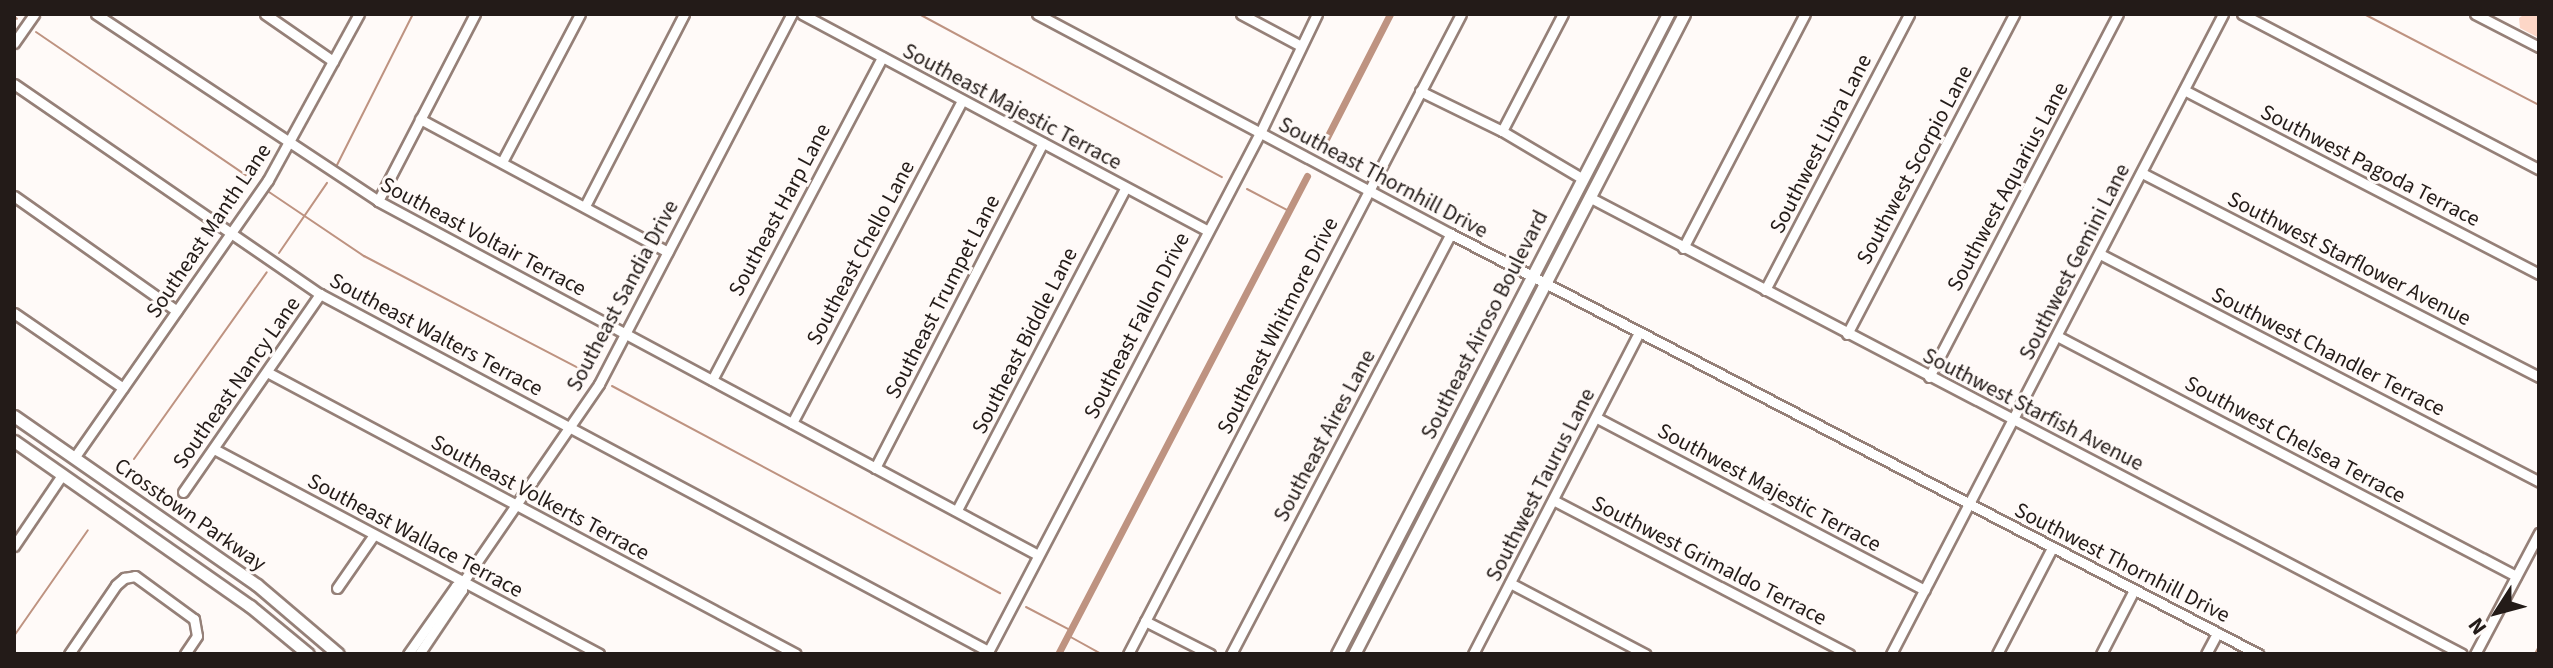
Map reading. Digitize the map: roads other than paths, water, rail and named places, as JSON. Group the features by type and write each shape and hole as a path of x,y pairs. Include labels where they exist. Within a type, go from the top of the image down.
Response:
{"main road":[{"name":"Southeast Airoso Boulevard","path":"1337,654 1668,14"},
{"name":"Southeast Airoso Boulevard","path":"1354,654 1684,14"},
{"name":"Crosstown Parkway","path":"14,416 265,591 338,654"},
{"name":"Crosstown Parkway","path":"14,441 250,606 308,654"}],"street":[{"path":"14,43 34,14"},
{"name":"Southeast Voltair Terrace","path":"96,14 378,201 1038,555"},
{"path":"265,14 333,61"},
{"name":"Southeast Manth Lane","path":"74,458 290,144 359,14"},
{"path":"378,201 475,14"},
{"path":"502,162 580,14"},
{"path":"585,206 684,14"},
{"name":"Southeast Sandia Drive","path":"408,654 571,429 628,334 792,14"},
{"name":"Southeast Majestic Terrace","path":"802,14 1207,230"},
{"name":"Southeast Thornhill Drive","path":"1037,14 1969,505"},
{"path":"1241,14 1301,46"},
{"name":"Southeast Fallon Drive","path":"987,652 1260,133 1317,14"},
{"name":"Southeast Whitmore Drive","path":"1128,654 1461,14"},
{"path":"1502,131 1563,14"},
{"path":"1683,248 1805,14"},
{"name":"Southwest Libra Lane","path":"1765,290 1909,14"},
{"name":"Southwest Scorpio Lane","path":"1847,334 2014,14"},
{"name":"Southwest Aquarius Lane","path":"1929,377 2118,14"},
{"name":"Southwest Gemini Lane","path":"1891,654 2223,14"},
{"path":"2242,14 2539,169"},
{"path":"2475,14 2539,47"},
{"name":"Southeast Harp Lane","path":"712,380 882,57"},
{"name":"Southeast Walters Terrace","path":"14,84 320,294 987,652"},
{"name":"Southwest Pagoda Terrace","path":"2184,90 2539,274"},
{"path":"1420,91 1502,131 1583,179"},
{"name":"Southeast Chello Lane","path":"792,423 962,100"},
{"path":"420,119 668,252"},
{"name":"Southeast Trumpet Lane","path":"875,468 1043,143"},
{"name":"Southwest Starflower Avenue","path":"2142,173 2539,377"},
{"name":"Southeast Biddle Lane","path":"957,510 1125,188"},
{"path":"14,196 177,311"},
{"name":"Southwest Starfish Avenue","path":"1589,197 2462,654"},
{"name":"Southeast Aires Lane","path":"1231,654 1451,234"},
{"name":"Southwest Chandler Terrace","path":"2100,254 2539,482"},
{"name":"Southeast Nancy Lane","path":"183,492 320,294"},
{"path":"14,313 123,388"},
{"name":"Southwest Taurus Lane","path":"1473,654 1639,333"},
{"name":"Southwest Chelsea Terrace","path":"2057,336 2516,576"},
{"name":"Southeast Volkerts Terrace","path":"267,372 796,654"},
{"name":"Southwest Majestic Terrace","path":"1597,418 1925,590"},
{"name":"Southeast Wallace Terrace","path":"214,449 599,654"},
{"path":"14,546 62,475"},
{"name":"Southwest Grimaldo Terrace","path":"1553,500 1849,654"},
{"name":"Southwest Thornhill Drive","path":"1969,505 2258,654"},
{"path":"2475,654 2539,533"},
{"path":"337,588 373,536"},
{"path":"1997,654 2052,548"},
{"path":"69,654 124,578 135,576 194,619 197,636 185,654"},
{"name":"Southeast Sandia Drive","path":"419,654 462,590 463,582"},
{"path":"1510,583 1645,654"},
{"path":"2101,654 2134,590"},
{"path":"1145,621 1210,654"},
{"path":"2206,654 2217,633"}],"waterway":[{"path":"337,165 413,14"},
{"path":"919,14 1222,177"},
{"path":"1321,149 1390,14"},
{"path":"2364,14 2539,105"},
{"path":"14,16 17,19"},
{"path":"36,32 246,175"},
{"path":"1058,654 1307,176"},
{"path":"279,253 327,183"},
{"path":"1247,189 1287,210"},
{"path":"269,192 364,256 588,373"},
{"path":"134,459 267,272"},
{"path":"612,386 1000,593"},
{"path":"14,636 88,530"},
{"path":"1026,607 1070,630"},
{"path":"1067,635 1101,654"},
{"path":"2535,654 2539,646"}]}
